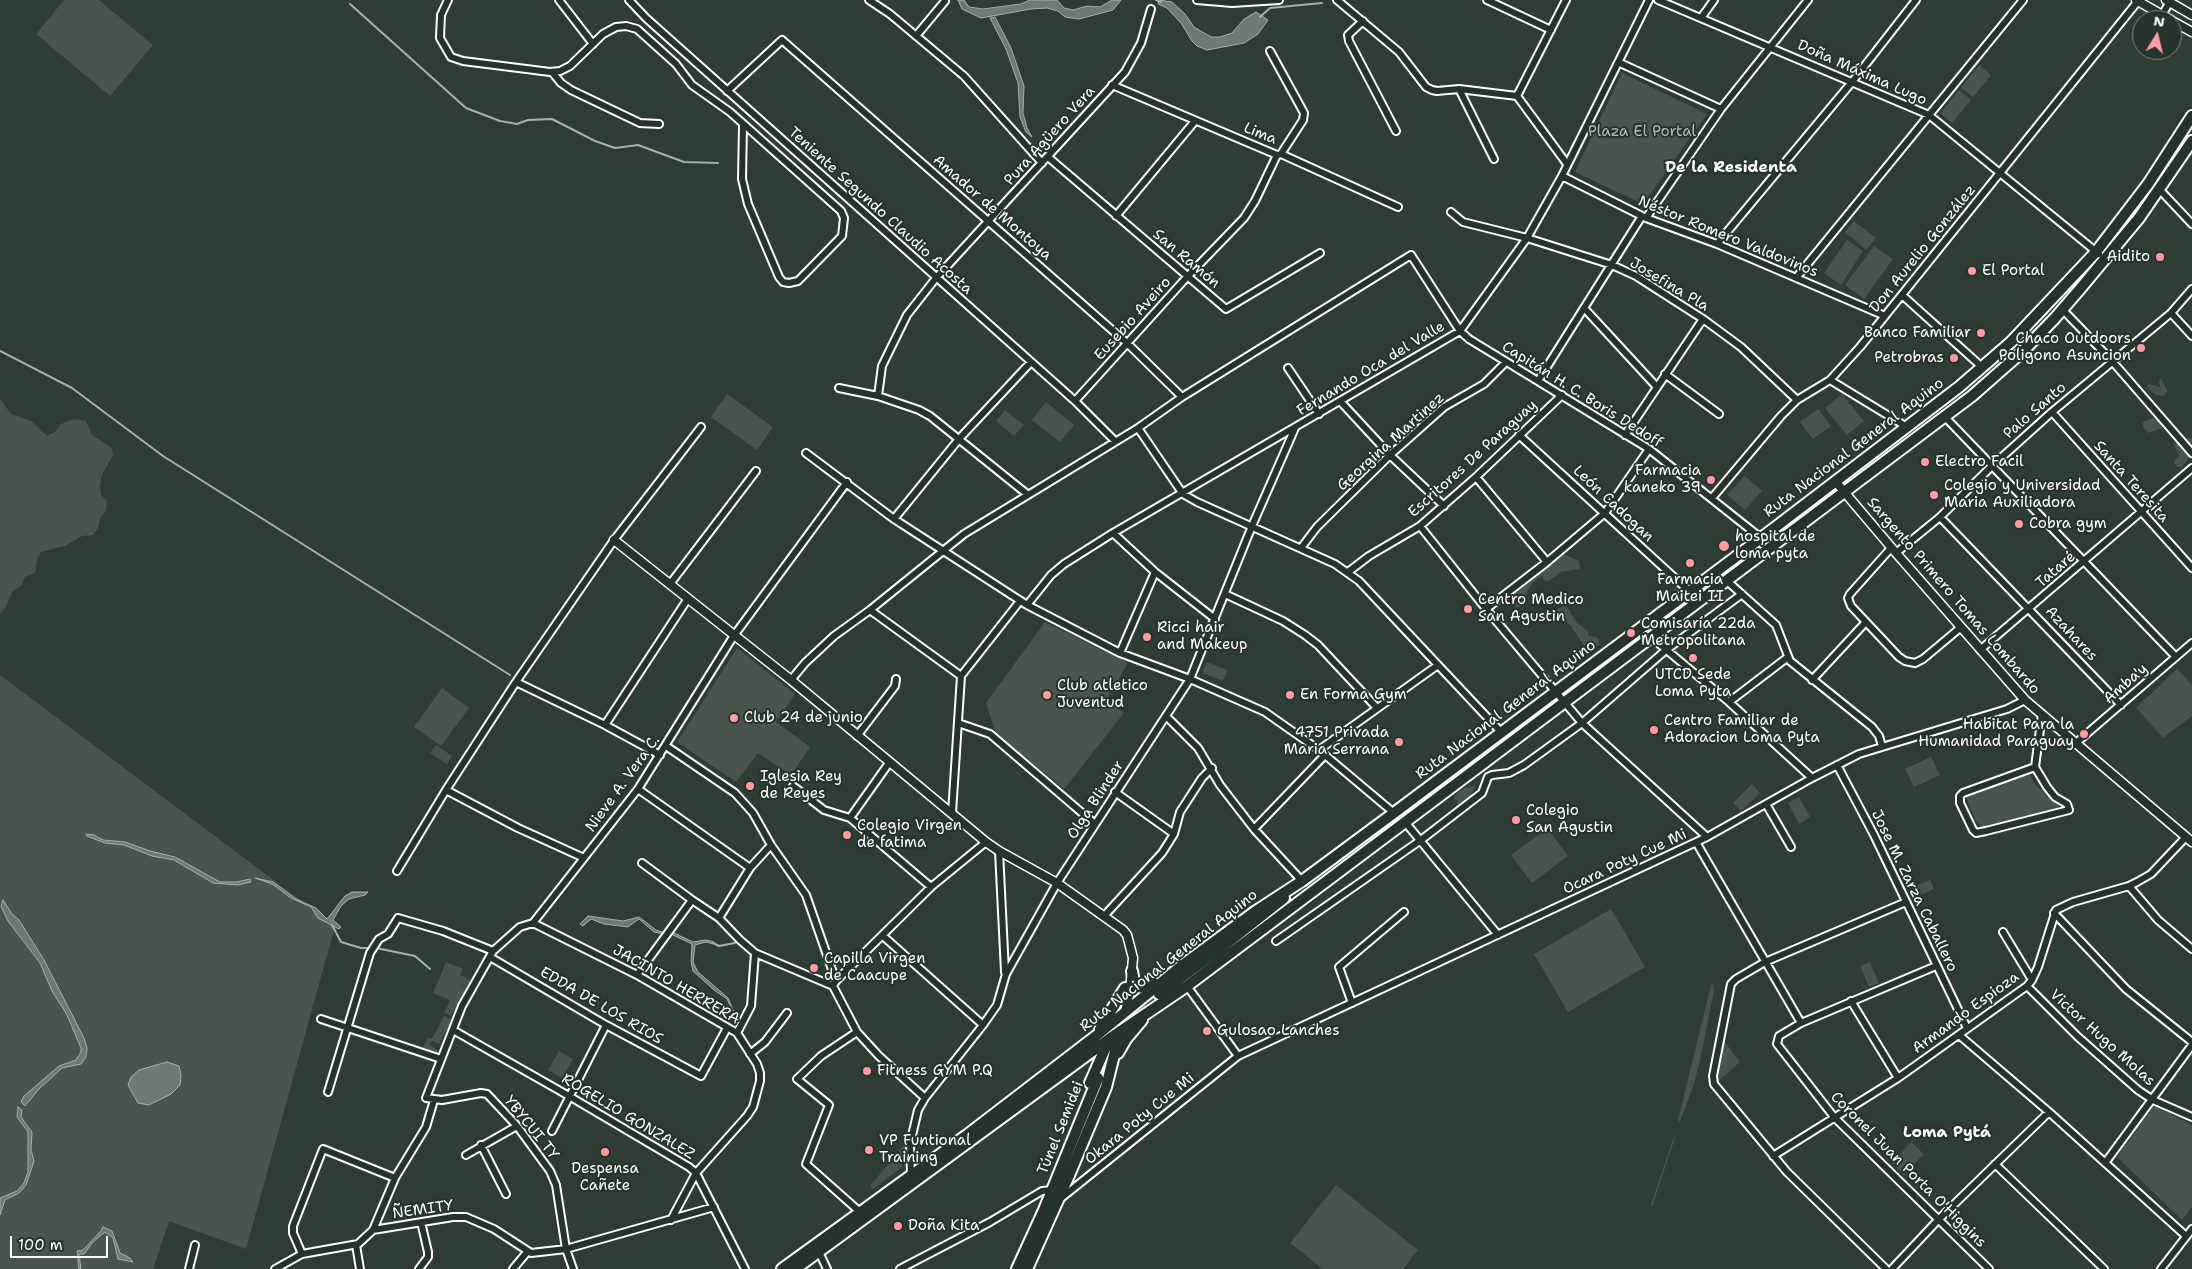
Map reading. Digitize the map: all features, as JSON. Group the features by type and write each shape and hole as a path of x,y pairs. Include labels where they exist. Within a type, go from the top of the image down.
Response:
{"highway":[{"name":"Ruta Nacional General Aquino","path":"782,1269 967,1135 1096,1036 1180,967 1256,911 1298,884 1394,813 1761,538 1907,427 1982,367 2011,342 2096,252 2148,184 2192,116"},
{"name":"Ruta Nacional General Aquino","path":"795,1269 1109,1039 1187,986 1972,396 2016,357 2063,310 2106,260 2160,190 2192,141"},
{"path":"1159,994 1279,904 1298,884"},
{"path":"1132,971 1135,984 1143,988 1169,971 1180,967"},
{"path":"1096,1036 1125,988"},
{"path":"1027,1269 1106,1087 1123,1043 1152,1009"},
{"path":"1106,1087 1119,1032 1126,1012"},
{"path":"1017,1269 1052,1190 1058,1166 1096,1076 1117,1019"},
{"path":"1074,1065 1089,1061 1094,1064 1096,1076"}],"street":[{"path":"448,0 441,16 440,38 451,57 464,61 552,72 560,71 570,66 603,34 616,27 626,26 637,29 676,64 692,86 730,112 841,211 844,218 842,236 798,281 783,282 779,277 748,204 742,179 743,125"},
{"path":"559,0 593,44"},
{"name":"Teniente Segundo Claudio Acosta","path":"629,0 640,13 1075,402 1115,441"},
{"path":"869,0 916,36 967,80 1042,162"},
{"path":"1197,0 1232,3 1280,0"},
{"path":"1337,0 1399,52 1426,87 1437,91 1458,89 1517,96 1567,164"},
{"path":"1487,0 1551,30"},
{"path":"1517,96 1566,0"},
{"name":"Fernando Oca del Valle","path":"1027,605 1051,575 1064,564 1113,533 1184,494 1460,331 1527,238 1562,176 1650,0"},
{"name":"Doña Máxima Lugo","path":"1658,0 1929,115 2106,260"},
{"path":"1701,18 1714,0"},
{"path":"1538,381 1644,217 1720,109 1772,47 1808,0"},
{"path":"1717,244 1852,82 1916,0"},
{"path":"1796,278 2022,0"},
{"path":"916,36 945,1"},
{"path":"2137,1 2153,10"},
{"name":"Don Aurelio González","path":"1712,498 1797,400 1830,380 1885,316 2137,1"},
{"path":"2169,1 2192,15"},
{"name":"Pura Agüero Vera","path":"878,396 882,366 907,315 936,278 1125,72 1141,43 1151,9"},
{"path":"1363,21 1348,35 1349,41 1396,131"},
{"name":"Amador de Montoya","path":"727,91 782,40 1128,344 1182,397"},
{"name":"Eusebio Aveiro","path":"1075,402 1187,277 1244,218 1279,155 1302,120 1304,113 1270,51"},
{"path":"1620,63 1720,109"},
{"path":"552,72 561,83 571,90 640,124 659,124"},
{"name":"Lima","path":"1112,85 1398,207"},
{"path":"1458,89 1494,159"},
{"path":"730,112 739,101"},
{"path":"1116,216 1195,121"},
{"name":"San Ramón","path":"1048,156 1226,309 1320,253"},
{"name":"Néstor Romero Valdovinos","path":"1562,176 1644,217 1717,244 1885,316"},
{"path":"2160,190 2192,224"},
{"name":"Josefina Pla","path":"1451,212 1463,222 1527,238 1612,265 1650,284 1742,347 1797,400"},
{"name":"Capitán H. C. Boris Dedoff","path":"1182,397 1412,255 1460,331 1505,363 1562,395 1648,449 1761,538"},
{"name":"Palo Santo","path":"1865,623 1848,601 1850,594 1893,551 1940,517 1992,466 2052,412 2171,313 2192,289"},
{"path":"1902,295 1982,367"},
{"path":"1584,308 1656,386"},
{"path":"2063,310 2112,361 2192,453"},
{"path":"2171,313 2192,336"},
{"path":"1625,435 1656,386 1703,319"},
{"path":"894,519 959,439 1030,362"},
{"name":"Georgina Martinez","path":"1301,548 1317,527 1390,455 1444,407 1484,384 1505,363"},
{"path":"1288,368 1319,414"},
{"path":"1666,374 1719,414"},
{"path":"1830,380 1907,427"},
{"path":"839,388 878,396 919,410 959,439 1027,494"},
{"name":"Escritores De Paraguay","path":"1348,572 1369,556 1420,526 1476,477 1562,395"},
{"path":"791,680 805,663 828,641 944,552 964,534 1138,428 1182,397"},
{"path":"1340,401 1390,455 1444,506"},
{"name":"Santa Teresita","path":"2052,412 2192,568"},
{"path":"1945,416 2176,657"},
{"path":"397,871 446,790 516,682 614,540 701,427"},
{"path":"1138,428 1184,494 1197,502 1301,548 1348,572 1359,581 1501,732"},
{"name":"Olga Blinder","path":"911,1175 911,1135 918,1110 925,1098 998,1005 1006,974 1057,884 1190,679 1252,526 1295,428"},
{"name":"León Cadogan","path":"1519,435 1689,592"},
{"path":"1486,610 1605,513 1648,449"},
{"path":"806,453 894,519 1027,605 1120,653 1190,679 1265,712 1319,750 1394,813"},
{"name":"Tataré","path":"1980,650 2192,468"},
{"path":"670,584 756,471"},
{"path":"1476,477 1547,562"},
{"name":"Sargento Primero Tomas Lombardo","path":"1835,481 1893,551 2025,700 2189,840"},
{"name":"Nieve A. Vera C.","path":"426,1098 468,992 492,954 520,927 533,923 638,789 734,636 847,482"},
{"name":"Azahares","path":"1940,517 2121,705"},
{"path":"1420,526 1486,610 1582,724 1707,837"},
{"path":"1113,533 1155,572 1215,619"},
{"path":"614,540 670,584 687,600 791,680 986,842 998,851 1057,884 1104,915 1127,935 1133,958 1126,1012"},
{"path":"1120,653 1155,572"},
{"path":"1726,580 1776,625 1788,657 1812,680 1876,731 1882,746"},
{"path":"1225,594 1283,621 1318,644 1377,708"},
{"path":"1276,941 1421,840 1482,793 1488,777 1509,773 1524,765 1582,724 1666,650 1742,594"},
{"path":"605,725 687,600"},
{"path":"952,813 961,676 1020,600"},
{"path":"870,610 961,676"},
{"path":"1812,680 1865,623 1898,657 1915,663 1923,659 1960,628"},
{"path":"1650,637 1729,702 1812,778"},
{"name":"Amba'y","path":"2076,743 2192,643"},
{"path":"1729,702 1788,657"},
{"path":"1319,750 1438,665"},
{"path":"857,736 895,686 896,679"},
{"path":"516,682 605,725 660,755"},
{"name":"Ocara Poty Cue Mi","path":"1238,1056 1707,837 1837,765 1882,746 2007,709 2025,700"},
{"path":"2035,767 1963,793 1960,796 1960,803 1973,830 1980,832 2068,812 2069,806 2051,792 2035,767 2042,714"},
{"path":"1166,716 1190,739 1212,768 1220,785 1298,884"},
{"path":"958,722 990,734 1095,824"},
{"path":"666,746 735,793 744,802 770,845 806,895 834,984 858,1032 879,1056 925,1098"},
{"path":"1254,829 1325,755"},
{"path":"850,818 889,763"},
{"name":"Jose M. Zarza Caballero","path":"1837,765 1874,835 1967,1028"},
{"path":"1104,915 1162,854 1174,834 1180,812 1202,778 1212,768"},
{"path":"793,786 824,810 850,818 931,887"},
{"path":"638,789 750,868"},
{"path":"446,790 518,828 584,858"},
{"path":"1115,792 1174,834"},
{"path":"1766,804 1792,847"},
{"path":"1405,822 1498,935"},
{"path":"2105,1163 2153,1100 2192,1044 2126,989 2054,913 2067,904 2129,886 2151,874 2189,840"},
{"path":"834,984 931,887 986,842"},
{"path":"1696,842 1801,1023 1936,966"},
{"path":"719,918 750,868 770,845"},
{"path":"998,851 1006,974"},
{"path":"642,863 719,918 755,953 834,984"},
{"path":"2129,886 2158,920 2192,949"},
{"path":"637,975 692,900"},
{"path":"1886,1269 1799,1185 1773,1156 1713,1080 1731,984 1742,974 1765,962 1906,902"},
{"path":"1352,1004 1339,967 1404,912"},
{"name":"Armando Espioza","path":"1773,1156 1898,1078 2027,986 2032,980 2054,913"},
{"name":"EDDA DE LOS RIOS","path":"349,1028 370,952 379,939 388,934 398,918 443,931 492,954 606,1025 701,1076 727,1028"},
{"name":"JACINTO HERRERA","path":"533,923 637,975 737,1033 760,1073 757,1096 753,1107 696,1173 671,1220"},
{"path":"2003,932 2032,980"},
{"path":"883,936 983,1025"},
{"path":"737,1033 751,1006 755,953"},
{"path":"1117,1019 1125,988 1132,971"},
{"path":"1187,986 1238,1056"},
{"name":"Victor Hugo Molas","path":"2027,986 2077,1036 2121,1076 2153,1100 2192,1117"},
{"path":"1851,1001 1898,1078"},
{"path":"750,1054 765,1042 787,1014"},
{"path":"321,1020 441,1060"},
{"name":"Coronel Juan Porta O'Higgins","path":"1801,1023 1782,1033 1777,1040 1777,1044 1792,1065 1834,1117 1989,1269"},
{"path":"552,1132 606,1025"},
{"path":"328,1092 349,1028"},
{"name":"ROGELIO GONZALEZ","path":"453,1030 689,1167 696,1173 745,1269"},
{"path":"858,1032 821,1056 797,1079 829,1105 806,1164 860,1212"},
{"path":"1959,1035 2049,1112 2186,1236"},
{"name":"Okara Poty Cue Mi","path":"1057,1201 1238,1056"},
{"name":"YBYCUI TY","path":"426,1098 442,1100 481,1093 488,1094 518,1126 546,1164 556,1186 566,1250 573,1269"},
{"path":"278,1267 302,1254 356,1245 373,1230 395,1178 426,1126 434,1100"},
{"path":"1892,1269 1939,1219 2049,1112"},
{"path":"466,1155 518,1126"},
{"path":"481,1145 506,1194"},
{"path":"302,1254 293,1233 293,1226 323,1149 395,1178"},
{"path":"1995,1164 2104,1269"},
{"path":"900,1269 990,1222 1042,1191 1052,1190"},
{"path":"513,1269 528,1251 531,1253 566,1250 714,1207"},
{"name":"ÑEMITY","path":"373,1230 466,1217 494,1229 528,1251"},
{"path":"419,1269 428,1257 421,1222"},
{"path":"2162,1268 2192,1228"},
{"path":"189,1269 195,1245"},
{"path":"356,1245 360,1269"},
{"path":"819,1252 827,1269"}],"green space":[{"path":"64,0 99,0 153,45 110,96 36,34"},
{"path":"1979,65 1991,75 1973,97 1961,88"},
{"name":"Plaza El Portal","path":"1622,73 1707,114 1643,204 1575,172"},
{"path":"1959,90 1971,100 1952,123 1940,113"},
{"path":"2192,126 2192,129 2157,182 2111,243 2155,181"},
{"path":"1854,221 1876,238 1866,250 1845,232"},
{"path":"1847,240 1863,251 1841,285 1824,273"},
{"path":"1874,246 1893,259 1864,299 1845,285"},
{"path":"2161,379 2167,390 2164,396 2156,395 2147,387 2149,384 2160,387 2159,380"},
{"path":"727,394 773,427 757,450 711,417"},
{"path":"1842,394 1864,421 1847,435 1825,408"},
{"path":"0,399 11,414 31,421 47,436 55,432 61,424 68,421 75,419 86,421 92,435 112,448 113,455 102,475 101,495 107,501 106,511 100,518 98,528 93,535 82,536 65,546 41,552 37,559 35,573 25,577 21,586 12,592 6,607 0,614"},
{"path":"1046,402 1074,425 1060,442 1032,420"},
{"path":"1818,409 1831,426 1813,439 1800,422"},
{"path":"1005,410 1024,425 1014,436 996,421"},
{"path":"2156,413 2164,416 2162,428 2148,433 2143,427 2143,422 2153,418"},
{"path":"2187,438 2192,439 2192,458 2188,459 2182,467 2177,467 2174,462 2179,455 2174,445 2176,443 2181,444"},
{"path":"1745,476 1762,491 1745,510 1727,495"},
{"path":"1561,553 1579,561 1580,569 1561,572 1547,582 1543,579 1543,575 1528,590 1524,602 1527,603 1519,607 1514,606 1512,598 1517,589 1525,586 1532,575 1537,575 1542,569 1554,564"},
{"path":"1565,606 1570,610 1577,623 1588,631 1589,636 1599,638 1599,645 1587,650 1571,626 1558,617 1557,609"},
{"path":"1045,622 1128,663 1107,699 1124,713 1064,789 996,734 986,703"},
{"path":"737,648 795,694 776,722 810,747 791,775 758,753 736,782 677,742"},
{"path":"1207,662 1227,670 1223,681 1202,673"},
{"path":"2177,669 2192,685 2192,716 2163,738 2136,708"},
{"path":"0,675 335,926 246,1249 169,1221 153,1269 0,1269"},
{"path":"442,688 469,708 441,746 414,727"},
{"path":"436,745 452,756 447,764 430,753"},
{"path":"1931,757 1940,775 1914,787 1905,769"},
{"path":"2025,771 2030,774 2034,784 2059,805 2058,808 1989,828 1981,826 1976,821 1966,797"},
{"path":"1752,784 1760,793 1741,811 1733,803"},
{"path":"1476,786 1470,798 1460,807 1458,806 1457,800 1453,799 1458,792 1466,787"},
{"path":"1799,797 1810,817 1799,824 1788,803"},
{"path":"1547,828 1568,856 1532,883 1511,855"},
{"path":"1930,880 1934,889 1916,897 1912,888"},
{"path":"1611,909 1645,967 1568,1012 1534,954"},
{"path":"446,962 463,969 460,975 471,980 467,986 457,983 467,987 451,1016 444,1013 450,1000 433,993"},
{"path":"1870,962 1879,983 1869,987 1860,966"},
{"path":"1712,981 1714,990 1700,1060 1694,1084 1680,1122 1678,1120"},
{"path":"444,1016 452,1020 439,1044 432,1041 429,1045 438,1050 437,1053 423,1048 428,1038 432,1039"},
{"path":"1725,1042 1740,1062 1717,1082"},
{"path":"559,1051 573,1059 562,1078 548,1070"},
{"path":"2154,1106 2192,1125 2192,1207 2182,1220 2117,1157"},
{"path":"1675,1138 1652,1207 1651,1205"},
{"path":"1911,1142 1924,1154 1904,1175 1892,1163"},
{"path":"906,1143 902,1167 873,1189 870,1186"},
{"path":"1336,1185 1418,1250 1403,1269 1323,1269 1290,1243"}],"shaded area":[{"path":"958,0 964,0 969,7 983,9 1021,4 1030,0 1057,0 1064,8 1073,10 1087,6 1100,7 1112,0 1121,0 1113,10 1079,19 1065,17 1058,11 1047,8 981,18 962,9"},
{"path":"1159,0 1172,2 1185,14 1194,27 1211,37 1220,37 1232,33 1244,19 1256,12 1268,20 1258,34 1244,43 1207,50 1197,46 1192,41 1181,23 1167,8 1158,4"},
{"path":"995,17 1011,48 1024,86 1023,113 1027,128 1032,137 1026,132 1020,117 1018,83 1006,49 990,18"},
{"path":"86,834 94,835 103,840 125,842 175,857 220,882 237,882 250,879 251,882 238,885 213,883 174,860 152,856 124,845 105,843"},
{"path":"255,878 273,882 296,899 316,908 327,919 345,896 352,892 368,892 365,895 349,899 341,906 333,920 341,927 339,929 318,918 311,907 291,898 272,884"},
{"path":"3,900 12,914 19,920 44,960 84,1038 87,1048 86,1057 81,1064 62,1068 39,1089 25,1106 21,1102 24,1096 59,1066 76,1060 81,1052 81,1048 67,1015 52,991 40,963 8,921 1,906"},
{"path":"588,916 623,921 639,917 656,930 665,933 654,932 639,919 628,927 604,924 591,919 583,926 580,924"},
{"path":"674,933 693,942 706,940 714,942 713,944 706,942 695,945 693,962 698,972 728,998 735,1015 727,999 693,971 691,961 692,944 673,935"},
{"path":"167,1062 179,1066 180,1085 171,1094 149,1105 138,1103 128,1085 131,1077 139,1070"},
{"path":"18,1107 22,1110 21,1116 32,1132 31,1150 34,1161 26,1185 19,1193 5,1200 0,1215 0,1198 17,1191 24,1183 28,1172 28,1132 17,1117"},
{"path":"103,1227 112,1231 120,1253 130,1258 133,1262 118,1259 113,1238 105,1232 93,1242 84,1254 79,1254 81,1269 79,1269 77,1251 83,1250"}],"waterway":[{"path":"1156,0 1161,2"},
{"path":"1260,17 1270,8 1322,3"},
{"path":"350,4 466,108 500,121 517,124 528,120 552,119 595,141 615,148 638,145 684,162 718,163"},
{"path":"0,351 72,388 163,456 510,675"},
{"path":"332,925 341,942 361,948 371,948"},
{"path":"713,943 719,946 735,943"},
{"path":"376,948 415,956 430,969"}],"tunnel":[{"path":"1118,1032 1134,1014 1159,994"}],"place":[{"name":"Aidito","path":"2160,257"},
{"name":"El Portal","path":"1972,271"},
{"name":"Banco Familiar","path":"1981,333"},
{"name":"Chaco Outdoors Poligono Asuncion","path":"2141,348"},
{"name":"Petrobras","path":"1954,358"},
{"name":"Electro Facil","path":"1925,462"},
{"name":"Farmacia kaneko 39","path":"1711,480"},
{"name":"Colegio y Universidad Maria Auxiliadora","path":"1934,495"},
{"name":"Cobra gym","path":"2019,524"},
{"name":"hospital de loma pyta","path":"1724,546"},
{"name":"Farmacia Maitei II","path":"1690,563"},
{"name":"Centro Medico San Agustin","path":"1468,609"},
{"name":"Comisaría 22da Metropolitana","path":"1631,633"},
{"name":"Ricci hair and Makeup","path":"1147,637"},
{"name":"UTCD Sede Loma Pyta","path":"1693,658"},
{"name":"Club atletico Juventud","path":"1047,695"},
{"name":"En Forma Gym","path":"1290,695"},
{"name":"Club 24 de junio","path":"734,718"},
{"name":"Centro Familiar de Adoracion Loma Pyta","path":"1654,730"},
{"name":"Habitat Para la Humanidad Paraguay","path":"2084,734"},
{"name":"4751 Privada Maria Serrana","path":"1399,742"},
{"name":"Iglesia Rey de Reyes","path":"750,786"},
{"name":"Colegio San Agustin","path":"1516,820"},
{"name":"Colegio Virgen de fatima","path":"847,835"},
{"name":"Capilla Virgen de Caacupe","path":"814,968"},
{"name":"Gulosao Lanches","path":"1207,1031"},
{"name":"Fitness GYM P.Q","path":"867,1071"},
{"name":"VP Funtional Training","path":"869,1150"},
{"name":"Despensa Cañete","path":"605,1152"},
{"name":"Doña Kita","path":"898,1226"}],"district":[{"name":"De la Residenta","path":"1731,168"},
{"name":"Loma Pytá","path":"1947,1133"}]}
